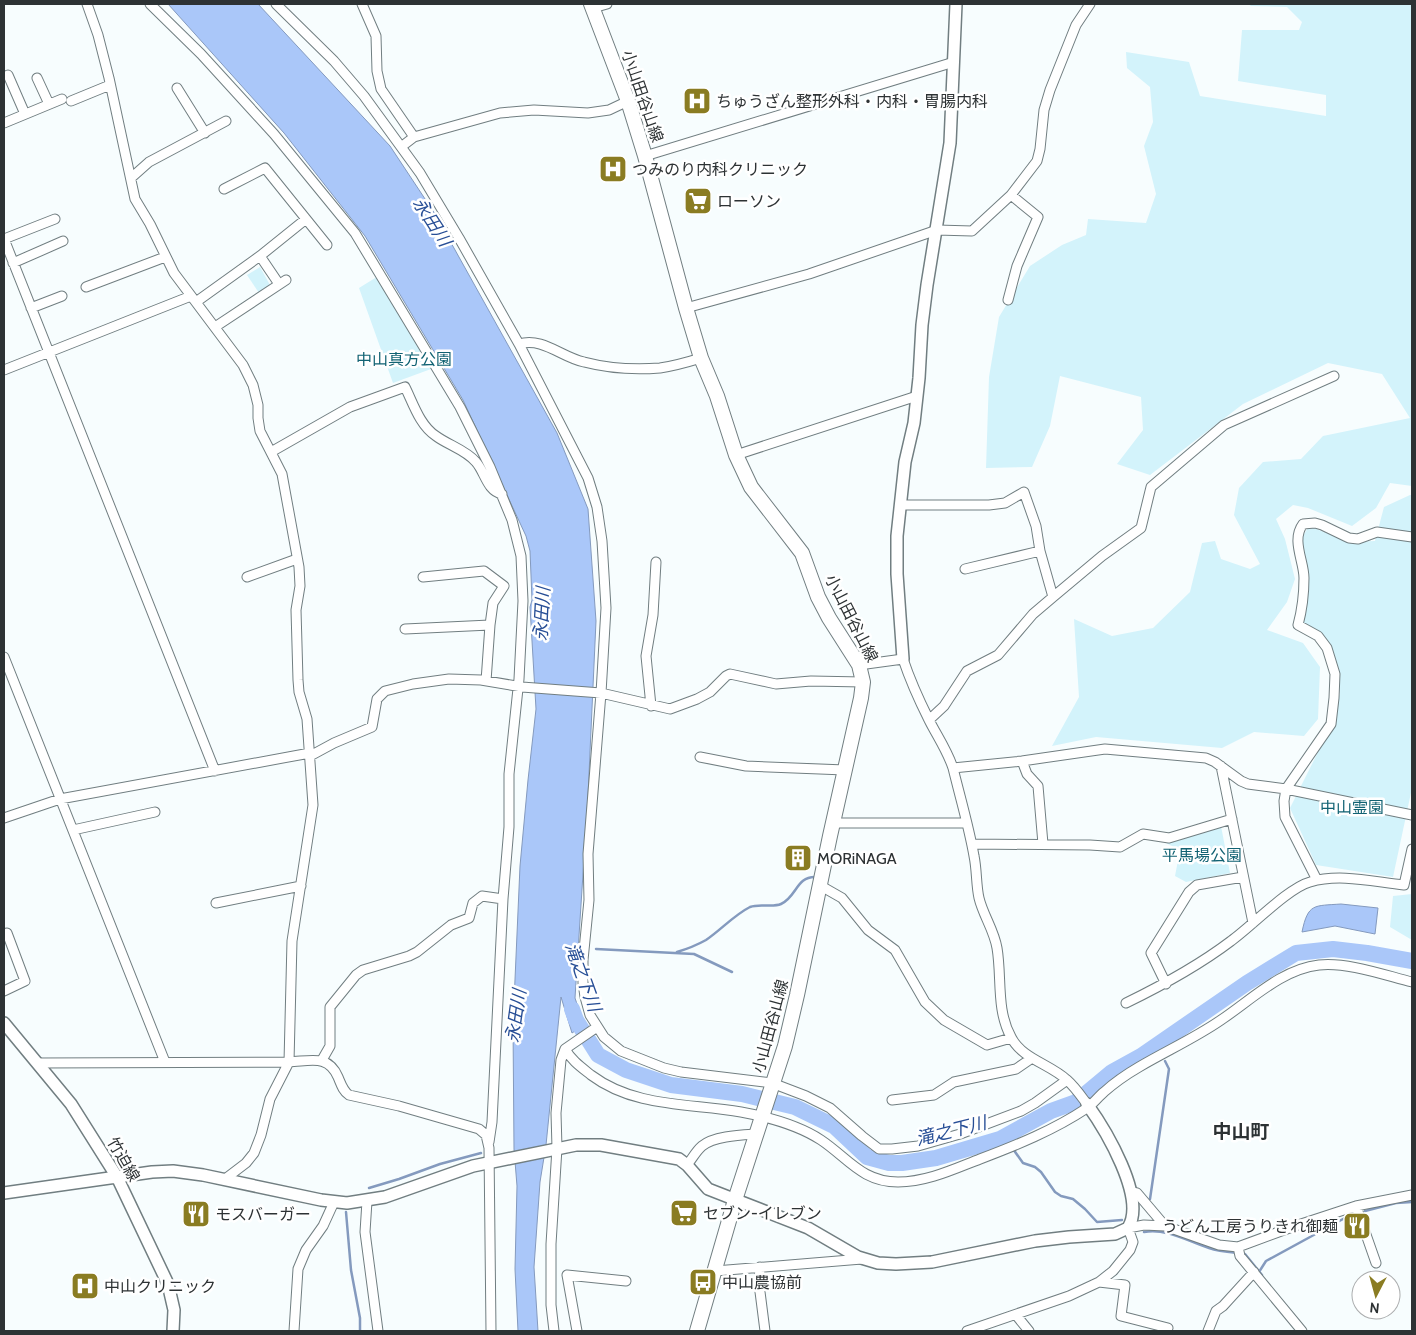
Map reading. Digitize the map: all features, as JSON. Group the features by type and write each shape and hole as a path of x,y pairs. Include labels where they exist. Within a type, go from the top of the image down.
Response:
{"main road":[{"name":"小山田谷山線","path":"592,6 628,101 701,358 717,396 736,455 751,486 802,553 818,597 859,665 863,682 798,995 785,1046 735,1200 697,1331"}],"street":[{"path":"87,4 98,35 135,199 150,224 174,273 243,364 254,385 260,431 282,474 297,559 300,586 296,610 298,680 306,719 313,805 292,941 289,1062 270,1099 254,1153 246,1163 225,1179"},
{"path":"150,4 196,49 274,134 355,233 460,407 502,494 519,545 523,571 520,687 509,774 509,827 503,898 492,1122 489,1142 491,1162 491,1331"},
{"path":"276,4 334,62 364,96 420,173 519,344 588,478 598,507 603,550 606,608 602,693 588,854 589,900 583,960 584,997 590,1015 604,1037 621,1051 664,1068 771,1085 806,1096 830,1108 879,1149 918,1146 960,1134 1021,1111 1069,1082"},
{"path":"362,4 376,36 377,71 381,89 414,137"},
{"path":"592,6 607,4"},
{"path":"956,4 950,143 927,285 914,423 905,462 897,536 897,574 903,659 929,720 949,754 953,768 972,844 979,896 983,911 994,934 1002,1009 1011,1038 1018,1048 1045,1064 1069,1082 1088,1105 1111,1142 1132,1192 1133,1215 1128,1228 1132,1242 1130,1250 1113,1271 1099,1282 1069,1296 967,1331"},
{"path":"686,308 809,274 937,230 972,231 1011,195 1037,161 1044,110 1050,90 1076,25 1090,4"},
{"path":"645,156 954,62"},
{"path":"8,75 25,114"},
{"path":"37,78 49,104"},
{"path":"4,112 6,123 49,104 110,85"},
{"path":"176,88 204,133"},
{"path":"401,147 414,137 515,110 588,113 609,110 628,101"},
{"path":"130,178 149,162 226,121"},
{"path":"224,189 265,168 327,245"},
{"path":"1008,300 1017,266 1038,217 1011,195"},
{"path":"55,219 4,239 215,771"},
{"path":"4,370 193,299 260,256 306,219"},
{"path":"13,263 63,241"},
{"path":"215,327 283,282 260,256"},
{"path":"86,287 165,257"},
{"path":"31,308 62,296"},
{"path":"519,344 527,342 537,343 582,362 631,368 660,368 701,358"},
{"path":"929,720 944,706 967,671 998,655 1033,614 1102,556 1141,528 1151,487 1224,424 1334,376"},
{"path":"271,452 350,407 405,387 423,422 434,435 475,461 490,487 502,494"},
{"path":"736,455 917,396"},
{"path":"900,505 989,505 1005,503 1024,492 1036,526 1040,551 1053,597"},
{"path":"1317,880 1285,817 1284,801 1286,789 1331,724 1334,698 1334,674 1327,648 1318,636 1298,625 1302,610 1304,579 1298,542 1300,528 1303,524 1315,523 1350,538 1358,538 1377,532 1412,537"},
{"path":"965,569 1040,551"},
{"path":"247,577 297,559"},
{"path":"651,706 646,656 653,615 656,562"},
{"path":"423,577 484,571 504,586 493,603 486,681"},
{"path":"405,629 490,625"},
{"path":"4,657 165,1062"},
{"path":"859,665 903,659"},
{"path":"4,818 60,799 310,755 372,727 377,699 385,691 438,680 486,681 520,687 602,693 670,709 698,699 710,692 730,674 776,684 811,681 863,682"},
{"path":"953,768 1022,761 1104,749 1206,758 1248,784 1286,789 1412,814"},
{"path":"700,757 746,766 845,770"},
{"path":"1022,761 1027,774 1038,786 1043,844"},
{"path":"1221,766 1253,923"},
{"path":"73,830 156,812"},
{"path":"972,844 1120,847 1143,834 1169,838 1232,819"},
{"path":"834,823 966,823"},
{"path":"1126,1004 1166,984 1231,941 1288,894 1307,882 1338,878 1404,885 1412,849"},
{"path":"1166,984 1151,953 1188,892 1197,885 1243,876"},
{"path":"216,903 300,886"},
{"path":"821,886 842,898 868,930 895,950 925,1002 944,1020 987,1045 1011,1038"},
{"path":"322,1060 330,1046 330,1008 356,975 363,970 417,952 451,925 469,918 473,902 482,896 503,898"},
{"path":"4,991 25,981 7,933"},
{"path":"565,1049 570,1058 602,1083 638,1098 762,1115 792,1126 821,1140 856,1169 885,1180 898,1182 944,1173 1050,1129 1088,1105 1136,1068 1218,1022 1279,980 1300,969 1320,965 1334,966 1412,982"},
{"name":"竹迫線","path":"4,1023 8,1034 38,1063 71,1104 117,1177 168,1284 174,1310 172,1331"},
{"path":"554,1331 551,1305 551,1244 557,1148 556,1113 561,1060 565,1049 598,1027"},
{"path":"892,1100 934,1096 954,1082 1016,1069 1032,1058"},
{"path":"38,1063 289,1062 322,1060 332,1065 344,1090 349,1095 399,1106 479,1129 486,1135 489,1142"},
{"path":"687,1165 702,1146 708,1142 726,1137 756,1134"},
{"path":"4,1193 173,1171 225,1179 334,1202 367,1201 385,1197 473,1166 557,1148 576,1145 602,1145 679,1159 687,1165 708,1189 808,1228 863,1259 878,1263 932,1262 955,1259 1035,1241 1069,1236 1115,1234 1128,1228 1144,1225 1165,1226 1239,1251 1302,1331"},
{"path":"1132,1192 1137,1193 1165,1226"},
{"path":"1239,1251 1295,1226 1356,1206 1412,1195"},
{"path":"367,1201 365,1232 378,1331"},
{"path":"294,1331 297,1277 300,1264 306,1250 323,1226 334,1202"},
{"path":"1356,1206 1376,1263"},
{"path":"715,1271 863,1259"},
{"path":"760,1267 759,1284 765,1331"},
{"path":"1208,1331 1216,1311 1223,1306 1254,1272"},
{"path":"578,1331 567,1275 626,1281"},
{"path":"1099,1282 1125,1285 1121,1316 1168,1328"},
{"path":"1016,1315 1029,1331"}],"green space":[{"path":"1248,4 1412,4 1412,486 1390,483 1376,508 1352,526 1308,508 1293,505 1276,519 1285,539 1295,579 1287,602 1267,630 1303,643 1320,667 1318,719 1304,736 1254,732 1222,748 1096,737 1052,746 1079,697 1074,619 1112,636 1153,628 1190,592 1202,543 1215,541 1221,559 1250,569 1260,564 1234,515 1239,488 1263,462 1301,459 1323,436 1410,418 1382,374 1328,363 1243,404 1150,475 1117,464 1143,430 1141,397 1060,376 1050,426 1032,467 986,468 989,377 999,317 1030,266 1062,245 1086,235 1088,219 1146,223 1156,194 1144,146 1153,122 1150,87 1127,68 1126,52 1189,62 1200,96 1326,116 1326,95 1238,81 1242,30 1299,30 1302,22 1287,7 1251,6"},
{"path":"260,267 270,285 259,293 247,275"},
{"name":"中山真方公園","path":"380,275 431,369 393,383 359,288"},
{"name":"中山霊園","path":"1412,495 1412,788 1393,877 1316,865 1290,808 1320,748 1340,694 1333,651 1302,622 1308,571 1302,538 1309,526 1350,542 1375,541 1384,507"},
{"name":"平馬場公園","path":"1221,826 1230,873 1186,882 1175,876 1180,850 1166,843"},
{"path":"1412,894 1412,940 1390,927 1393,896"}],"water":[{"name":"永田川","path":"168,4 258,4 390,146 435,214 557,433 588,509 596,621 588,796 575,998 584,1025 572,1033 561,997 546,1145 540,1182 534,1267 538,1331 518,1331 515,1269 517,1186 514,1149 513,1025 520,866 536,709 530,607 532,600 530,551 526,536 463,400 365,236 284,133"},
{"path":"1341,904 1378,908 1375,934 1335,926 1302,932 1307,916 1314,908 1324,905"}],"waterway":[{"path":"677,952 706,940 738,914 750,907 781,904 790,897 800,883 809,878 816,877"},
{"path":"596,949 694,954 732,972"},
{"name":"滝之下川","path":"572,1009 576,1020 598,1055 626,1070 671,1085 742,1094 795,1107 834,1126 867,1157 889,1163 902,1163 936,1158 1000,1139 1051,1111 1076,1102 1112,1072 1141,1056 1247,983 1296,953 1333,949 1412,961"},
{"path":"1150,1199 1169,1069 1165,1061"},
{"path":"1005,1137 1010,1145"},
{"path":"1013,1149 1023,1163 1035,1167 1041,1172 1055,1192 1061,1196 1073,1199 1097,1222 1122,1220"},
{"path":"369,1188 440,1164 481,1153"},
{"path":"1365,1211 1396,1203 1412,1202"},
{"path":"346,1212 351,1270 360,1318 360,1331"},
{"path":"1259,1272 1266,1261 1354,1213"},
{"path":"1144,1232 1169,1233 1212,1249 1237,1253"},
{"path":"1243,1254 1262,1275"}],"place":[{"name":"ちゅうざん整形外科・内科・胃腸内科","path":"697,101"},
{"name":"つみのり内科クリニック","path":"613,169"},
{"name":"ローソン","path":"698,201"},
{"name":"MORiNAGA","path":"798,858"},
{"name":"セブン-イレブン","path":"684,1213"},
{"name":"モスバーガー","path":"196,1214"},
{"name":"うどん工房うりきれ御麺","path":"1357,1226"},
{"name":"中山農協前","path":"703,1282"},
{"name":"中山クリニック","path":"85,1286"}],"district":[{"name":"中山町","path":"1241,1131"}]}
